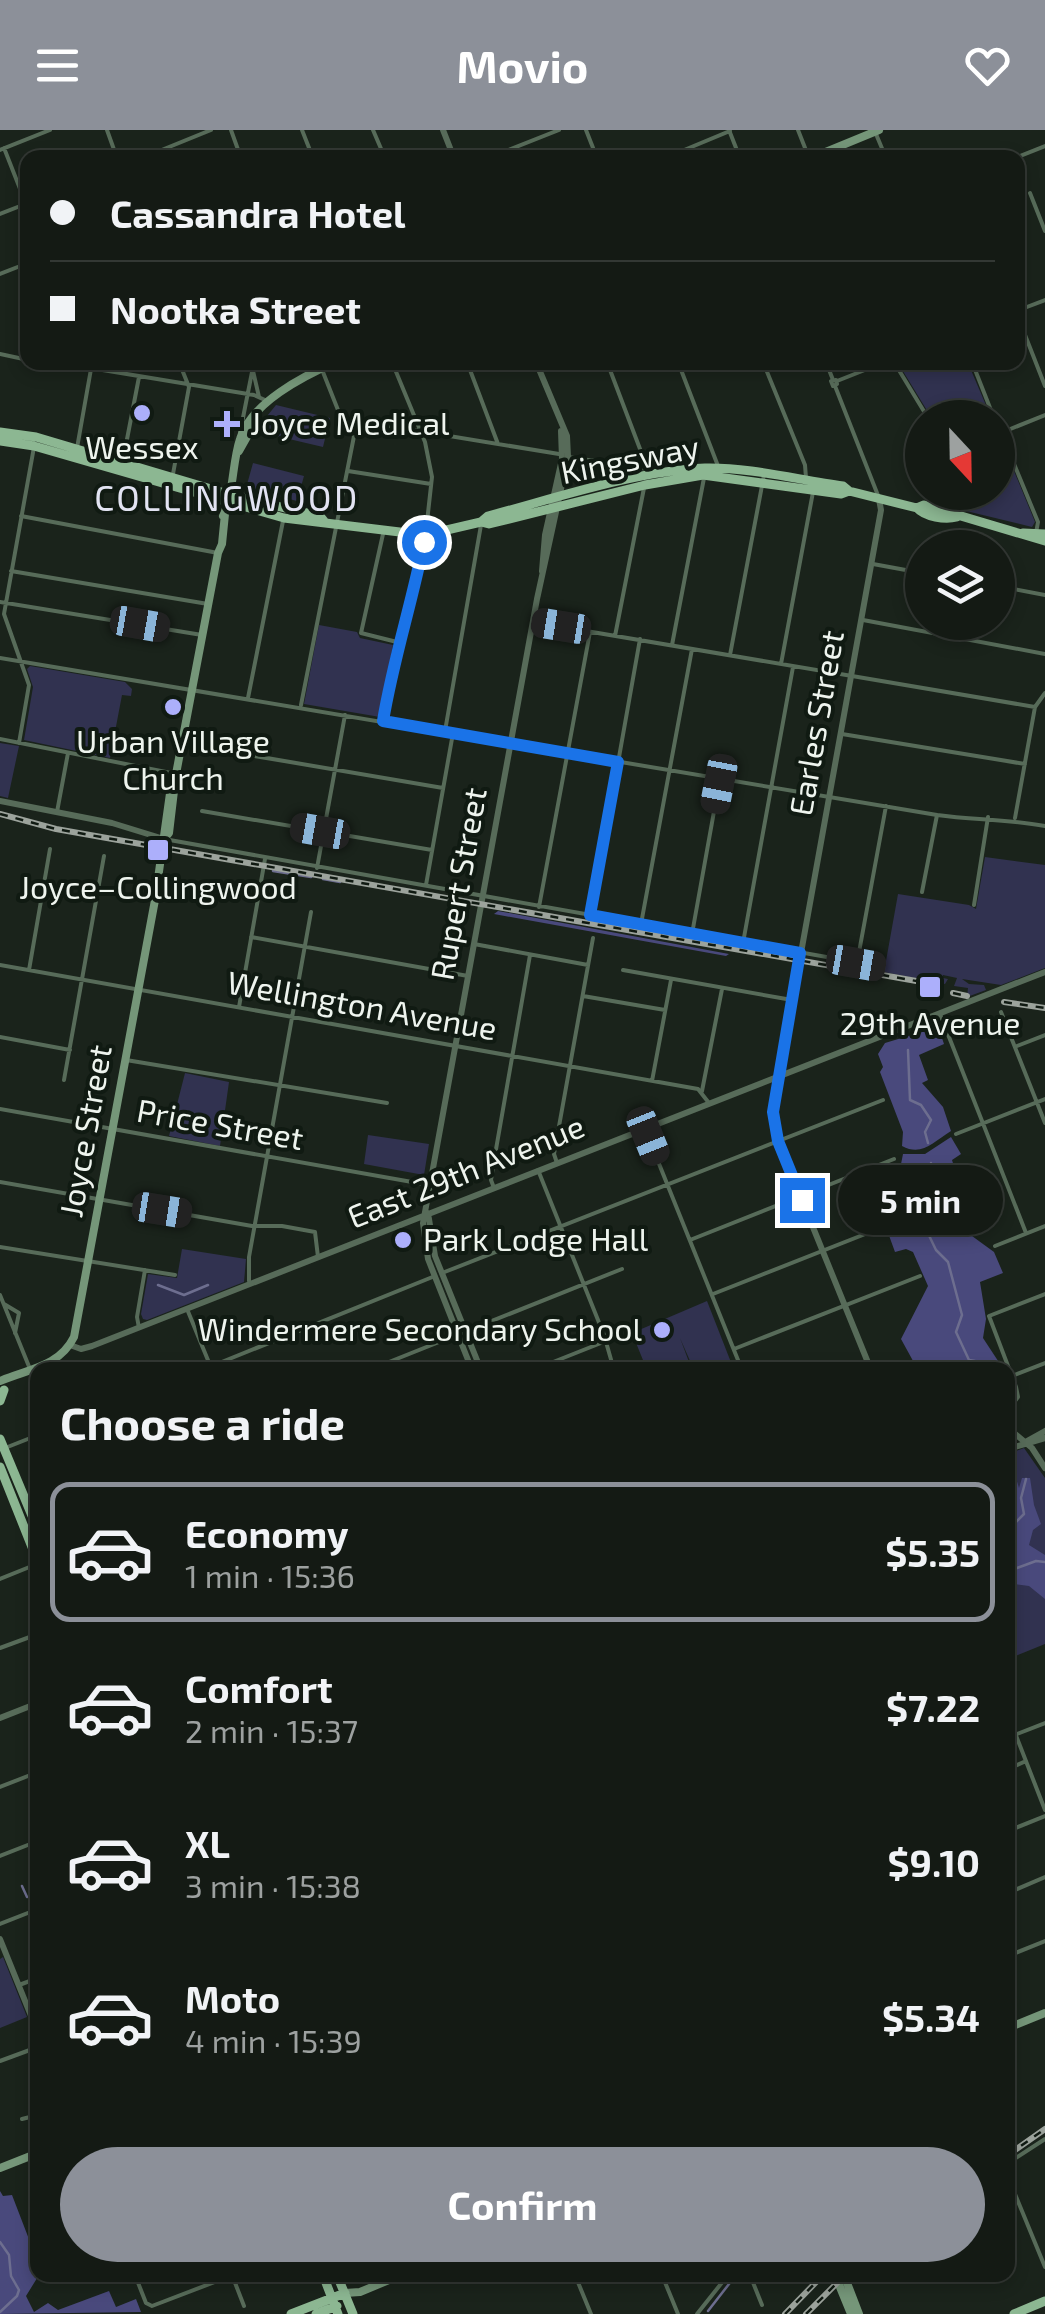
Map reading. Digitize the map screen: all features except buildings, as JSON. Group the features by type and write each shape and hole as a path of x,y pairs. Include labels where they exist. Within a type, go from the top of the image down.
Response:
{"main road":[{"path":"830,150 876,131"},
{"name":"Joyce Street","path":"70,1345 112,1129 150,897 168,833 240,438 269,402 312,370"},
{"name":"Joyce Street","path":"239,451 256,417"},
{"name":"Kingsway","path":"0,432 228,499 320,516 324,520"},
{"name":"Kingsway","path":"0,442 35,441"},
{"name":"Kingsway","path":"121,467 172,478 284,518 384,530 425,532 481,522 490,524 647,477 718,472 810,485 840,494 849,492 917,508 924,505 1029,538 1042,536"},
{"name":"East 29th Avenue","path":"48,1362 61,1356 70,1345"},
{"name":"East 29th Avenue","path":"1,1388 30,1371"},
{"path":"0,1401 1,1388"},
{"path":"2,1444 30,1514"},
{"path":"0,1467 25,1504 30,1527"},
{"path":"1015,2025 1045,2013"},
{"path":"0,2168 30,2156"},
{"path":"326,2282 335,2306"},
{"path":"341,2282 353,2314"},
{"path":"316,2314 384,2282"},
{"path":"839,2282 851,2314"},
{"path":"847,2282 859,2314"},
{"path":"1014,2314 1045,2302"},
{"path":"291,2314 335,2306"}],"street":[{"path":"20,188 2,149 36,132 50,130"},
{"path":"160,150 212,130"},
{"path":"508,150 559,130"},
{"path":"684,150 730,131"},
{"path":"1030,194 1045,231"},
{"path":"1025,332 1045,386"},
{"path":"76,453 91,370"},
{"path":"98,370 248,394 269,402"},
{"path":"172,478 188,384 182,370"},
{"name":"Joyce Street","path":"240,438 251,370"},
{"name":"Joyce Street","path":"253,370 259,397"},
{"path":"322,370 338,410 346,419 565,456 647,477"},
{"path":"383,721 397,642 410,612 431,484 421,433 395,370"},
{"path":"470,370 498,444"},
{"name":"Rupert Street","path":"470,1362 439,1275 426,1212 565,456 566,436 539,370"},
{"path":"610,370 647,477 615,636"},
{"path":"681,370 718,472"},
{"path":"766,370 810,485 780,664"},
{"name":"Earles Street","path":"830,370 882,508 773,1112 778,1141 867,1362"},
{"path":"835,382 865,370"},
{"path":"899,370 917,400"},
{"path":"975,370 987,400"},
{"path":"121,467 139,377"},
{"path":"1015,427 1045,415"},
{"path":"300,707 357,421"},
{"path":"19,743 29,690 5,624 3,602 35,441"},
{"path":"1015,467 1042,536"},
{"path":"348,470 431,484"},
{"path":"672,645 704,472"},
{"path":"730,655 764,478"},
{"path":"957,517 958,510"},
{"path":"21,516 218,552"},
{"path":"248,698 284,518"},
{"path":"445,731 481,522"},
{"path":"384,530 361,633 397,642"},
{"path":"872,564 905,570"},
{"path":"11,571 208,604"},
{"path":"1015,589 1045,594"},
{"path":"3,602 202,634"},
{"path":"861,620 1045,654"},
{"path":"533,622 1035,707"},
{"path":"539,906 590,632"},
{"path":"590,915 640,640"},
{"path":"641,924 692,649"},
{"path":"0,658 829,797 966,819 988,817 1045,826"},
{"path":"743,943 793,666"},
{"path":"1014,820 1035,707 1045,693"},
{"path":"317,868 345,715"},
{"path":"426,888 453,732"},
{"path":"840,733 1025,764"},
{"path":"0,739 176,774"},
{"path":"56,812 68,753"},
{"path":"243,754 443,788"},
{"path":"692,934 720,778"},
{"path":"0,801 112,824 192,846 743,943 799,960 883,968"},
{"path":"856,963 886,806"},
{"path":"202,811 432,850"},
{"path":"922,892 936,814"},
{"path":"974,905 988,817"},
{"path":"29,970 50,849"},
{"path":"64,1080 104,856"},
{"path":"239,1007 265,859"},
{"path":"250,1284 247,1274 311,912"},
{"path":"251,937 468,976"},
{"path":"557,1163 554,1154 593,938"},
{"path":"473,944 588,965"},
{"path":"494,1188 492,1180 530,955"},
{"name":"Wellington Avenue","path":"0,964 702,1091"},
{"path":"623,970 792,1000"},
{"name":"East 29th Avenue","path":"70,1345 88,1348 1045,972"},
{"path":"652,1081 671,980"},
{"path":"709,1102 702,1091 722,989"},
{"path":"583,996 665,1010"},
{"path":"1001,1012 1045,1123"},
{"path":"940,1014 1026,1233"},
{"path":"1015,1047 1045,1035"},
{"path":"0,1037 70,1050"},
{"path":"124,1059 387,1103"},
{"path":"956,1134 1045,1099"},
{"path":"226,1362 883,1100"},
{"name":"Price Street","path":"0,1109 432,1185"},
{"path":"645,1128 739,1362"},
{"path":"690,1240 894,1159"},
{"path":"538,1170 612,1362"},
{"path":"0,1182 256,1226 315,1232 318,1257"},
{"path":"995,1246 1045,1226"},
{"path":"713,1294 884,1227"},
{"path":"0,1247 174,1276"},
{"path":"390,1362 622,1269"},
{"path":"139,1328 137,1317 145,1270"},
{"path":"734,1349 920,1276"},
{"path":"1007,1362 989,1316 1045,1294"},
{"path":"0,1295 27,1372"},
{"path":"4,1304 19,1313 15,1333"},
{"path":"187,1309 209,1362"},
{"name":"Rupert Street","path":"462,1334 477,1362"},
{"path":"553,1362 606,1341"},
{"path":"1015,1375 1045,1363"},
{"path":"1015,1433 1045,1468"},
{"path":"1015,1446 1045,1434"},
{"path":"2,1444 30,1437"},
{"path":"0,1580 30,1567"},
{"path":"0,1648 30,1637"},
{"path":"0,1718 30,1706"},
{"path":"1015,1827 1045,1813 1015,1734 1045,1722"},
{"path":"1015,1766 1026,1761"},
{"path":"0,1787 30,1775"},
{"path":"0,1856 30,1844"},
{"path":"1015,1890 1045,1877"},
{"path":"0,1924 30,1912"},
{"path":"0,1939 30,2015"},
{"path":"1015,1953 1045,1941"},
{"path":"18,1986 30,1981"},
{"path":"0,2062 30,2050"},
{"path":"22,2118 30,2116"},
{"path":"1015,2159 1045,2140"},
{"path":"1015,2194 1045,2267"},
{"path":"138,2282 149,2306 213,2282"},
{"path":"235,2282 244,2306"},
{"path":"578,2282 590,2314"},
{"path":"665,2282 678,2314"},
{"path":"697,2314 722,2282"},
{"path":"753,2282 762,2305"}],"shaded area":[{"path":"902,370 971,370 984,400 921,400"},
{"path":"276,405 330,418 323,447 255,431"},
{"path":"253,463 304,476 297,501 246,488"},
{"path":"1015,473 1035,522 1032,527 962,510 1015,510"},
{"path":"319,625 357,632 360,638 393,645 380,717 304,704"},
{"path":"30,666 125,682 132,689 131,696 122,695 110,758 24,740 33,687 27,669"},
{"path":"0,743 19,746 8,798 0,796"},
{"path":"985,857 1045,865 1045,968 1001,985 962,979 984,985 986,990 967,997 968,988 954,986 957,978 943,975 948,979 945,984 884,972 898,894 976,909"},
{"path":"498,911 729,954 494,914"},
{"path":"928,1030 941,1035 944,1044 919,1055 928,1080 922,1083 943,1107 951,1131 916,1150 902,1146 903,1132 880,1072 883,1067 878,1054 885,1043"},
{"path":"185,1073 229,1082 220,1146 169,1136"},
{"path":"368,1135 429,1144 424,1175 364,1164"},
{"path":"951,1137 961,1154 952,1160 956,1173 949,1176 953,1188 944,1192 948,1204 944,1207 948,1215 963,1221 976,1217 979,1226 970,1230 972,1236 994,1252 1003,1273 980,1282 986,1319 983,1338 999,1362 914,1362 901,1339 928,1286 913,1252 895,1252 887,1230 893,1227 891,1203 899,1192 890,1169 901,1164 903,1154 925,1154"},
{"path":"182,1249 246,1259 244,1282 143,1319 148,1274 177,1278"},
{"path":"707,1301 731,1362 690,1362 680,1338 689,1362 644,1362 632,1333"},
{"path":"1024,1448 1045,1478 1045,1644 1015,1656 1015,1451"},
{"path":"1015,1475 1019,1488 1022,1478 1030,1478 1041,1524 1033,1530 1029,1545 1045,1555 1045,1599 1029,1586 1015,1584"},
{"path":"3,1957 27,2017 0,2028 0,1959"},
{"path":"0,2191 3,2196 12,2195 30,2242 30,2282 35,2282 26,2296 34,2312 48,2303 58,2310 109,2291 116,2307 136,2299 141,2312 0,2314"}],"waterway":[{"path":"273,871 311,877"},
{"path":"323,879 340,882"},
{"path":"908,1050 910,1100 921,1105 931,1120 925,1132 928,1143"},
{"path":"931,1163 923,1223 936,1250 948,1262 962,1315 956,1332 969,1360 975,1362"},
{"path":"158,1285 184,1295 208,1285"},
{"path":"1015,1523 1024,1514 1021,1498 1026,1479"},
{"path":"1015,1567 1045,1562"},
{"path":"22,1886 27,1897"},
{"path":"0,2242 9,2255 11,2276 19,2290 0,2312"},
{"path":"708,2311 731,2282"}],"railway":[{"path":"0,814 56,829 939,985"},
{"path":"953,993 967,996"},
{"path":"1004,1002 1045,1008"},
{"path":"1015,2150 1045,2129"},
{"path":"785,2314 816,2282"},
{"path":"806,2314 838,2282"}],"place":[{"name":"Wessex","path":"142,413"},
{"name":"Joyce Medical","path":"227,424"},
{"name":"Urban Village Church","path":"173,707"},
{"name":"Joyce–Collingwood","path":"158,850"},
{"name":"29th Avenue","path":"930,987"},
{"name":"Park Lodge Hall","path":"403,1240"},
{"name":"Windermere Secondary School","path":"662,1330"}],"district":[{"name":"COLLINGWOOD","path":"227,499"}],"route":[{"path":"424,542 408,620 397,642 383,721 618,762 590,915 800,953 773,1112 778,1141 802,1200"}]}
